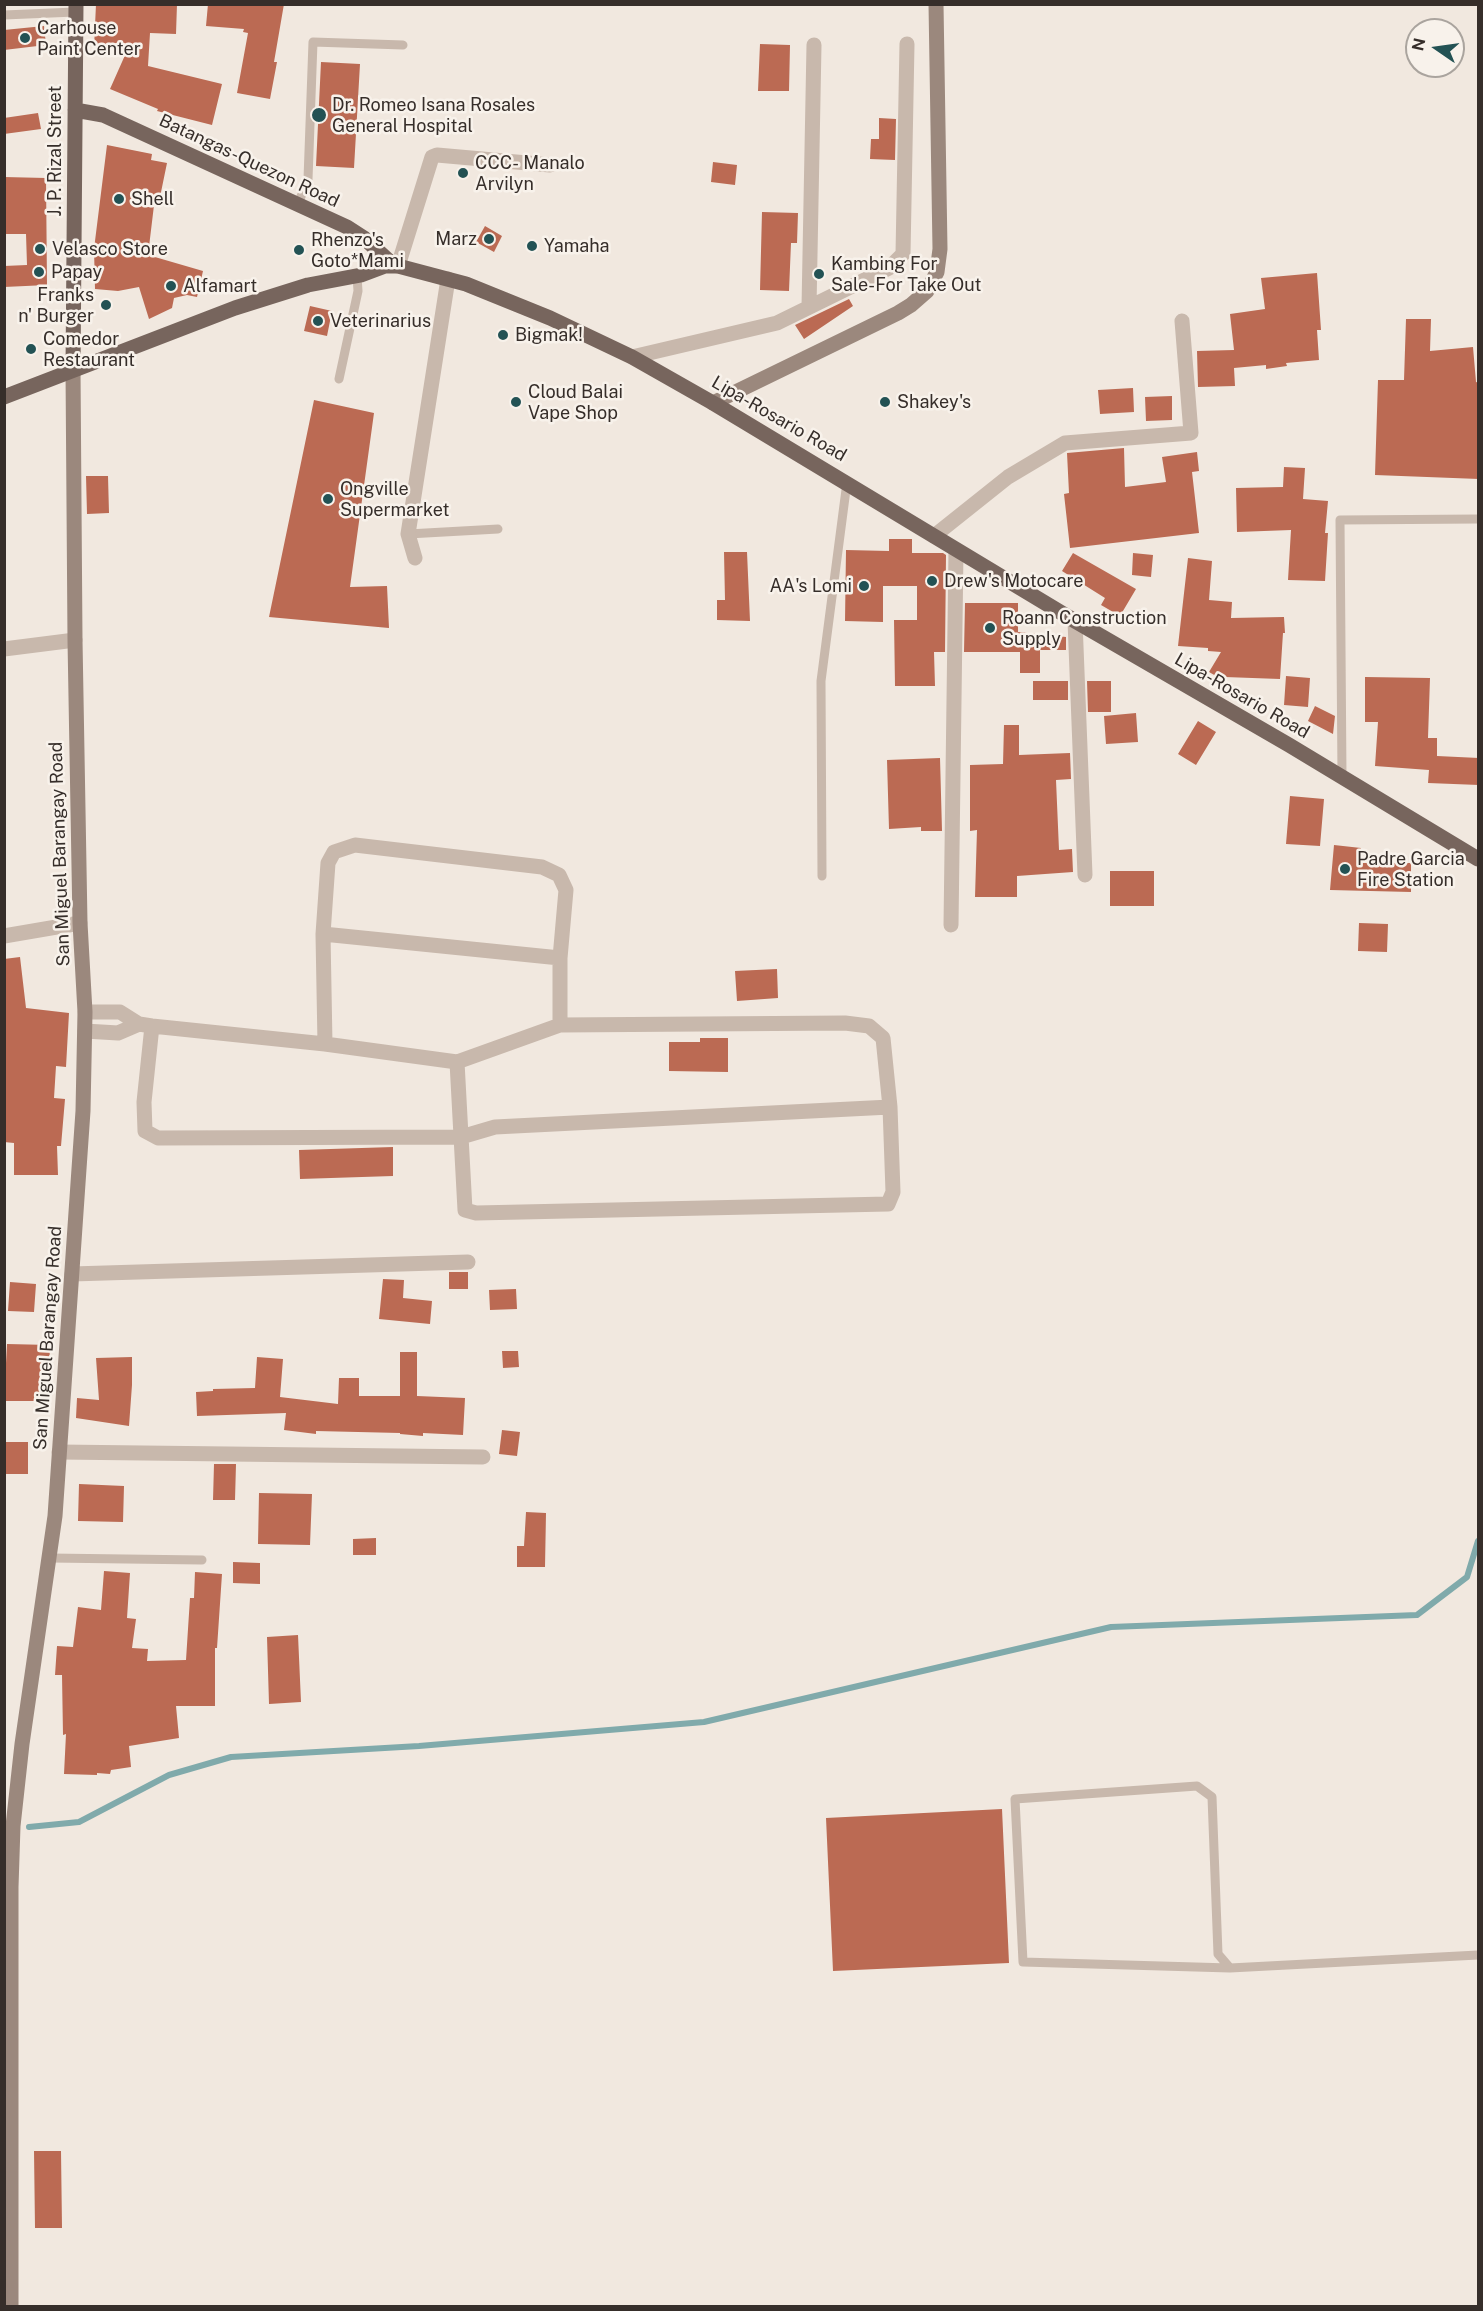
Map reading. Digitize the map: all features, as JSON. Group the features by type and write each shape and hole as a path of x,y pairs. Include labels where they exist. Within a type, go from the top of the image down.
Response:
{"main road":[{"name":"J. P. Rizal Street","path":"74,369 76,8"},
{"name":"Batangas-Quezon Road","path":"75,110 103,116 352,230 398,266"},
{"name":"Lipa-Rosario Road","path":"4,397 264,298 328,281 357,276 385,266 398,266 448,279 528,308 632,357 847,482 1075,621 1479,859"}],"street":[{"path":"713,403 898,313 927,291 937,272 940,249 936,4"},
{"path":"632,357 777,323 889,268 903,254 907,44"},
{"path":"809,307 814,45"},
{"path":"398,266 432,157 437,155 550,165"},
{"path":"415,558 408,534 448,279"},
{"path":"934,536 1008,477 1065,443 1191,433 1182,321"},
{"name":"San Miguel Barangay Road","path":"11,2307 13,1826 22,1744 50,1558 83,1111 85,1012 80,923 75,640 74,369"},
{"path":"951,925 956,550"},
{"path":"1075,621 1085,875"},
{"path":"4,649 75,640"},
{"path":"325,1044 323,934 328,863 334,852 355,845 542,867 559,875 566,890 560,958 560,1025"},
{"path":"4,936 80,923"},
{"path":"323,934 560,958"},
{"path":"85,1012 120,1012 145,1025 325,1044 457,1062 560,1025 845,1023 869,1026 883,1038 890,1107 893,1192 888,1204 476,1213 465,1210 457,1062"},
{"path":"85,1031 118,1033 145,1025"},
{"path":"145,1025 145,1131 158,1138 461,1137 495,1127 890,1107"},
{"path":"72,1274 468,1262"},
{"path":"59,1452 483,1456"}],"lane":[{"path":"4,15 76,8"},
{"path":"298,204 306,186 309,169 313,42 403,45"},
{"path":"339,379 358,291 357,276"},
{"path":"822,876 821,681 847,482"},
{"path":"1342,777 1340,520 1479,519"},
{"path":"408,534 498,529"},
{"path":"50,1558 202,1560"},
{"path":"1230,1968 1218,1954 1212,1797 1197,1786 1015,1799 1023,1962 1230,1968 1479,1955"}],"building":[{"path":"96,4 177,4 176,34 150,33 148,66 222,84 212,125 157,111 158,109 110,89 126,53 94,48"},
{"path":"208,4 284,4 270,99 237,93 248,33 243,32 244,29 206,26"},
{"name":"Carhouse Paint Center","path":"44,26 46,45 4,50 4,30"},
{"path":"760,44 790,45 789,91 758,91"},
{"path":"321,62 360,64 354,168 316,166"},
{"path":"38,113 41,129 4,134 4,118"},
{"path":"879,118 896,119 895,160 870,159 871,139 879,139"},
{"path":"107,145 152,154 151,160 167,163 160,197 155,197 148,255 203,271 197,297 187,295 174,298 172,308 149,319 139,287 118,291 95,289 94,249"},
{"path":"713,162 737,165 735,185 711,182"},
{"path":"4,177 46,178 47,285 4,287 4,266 27,265 26,234 4,234"},
{"path":"762,212 798,213 797,243 791,243 789,291 760,290"},
{"name":"Marz","path":"485,226 502,236 494,252 476,242"},
{"path":"1317,273 1321,330 1317,330 1319,360 1286,363 1287,366 1266,369 1266,365 1234,368 1235,386 1198,387 1197,351 1234,350 1230,314 1265,309 1261,278"},
{"path":"849,299 853,306 804,339 795,325"},
{"name":"Veterinarius","path":"310,306 332,311 327,336 304,331"},
{"path":"1406,319 1431,319 1430,351 1473,347 1476,382 1479,383 1479,479 1375,475 1378,380 1404,380"},
{"path":"1133,388 1134,412 1100,414 1098,390"},
{"path":"1172,396 1172,420 1146,421 1145,397"},
{"name":"Ongville Supermarket","path":"314,400 374,413 350,587 387,586 389,628 269,617"},
{"path":"1124,448 1125,487 1166,482 1162,457 1197,452 1199,471 1192,472 1199,533 1070,548 1064,494 1069,493 1067,453"},
{"path":"1284,467 1305,468 1303,499 1328,501 1325,581 1288,580 1291,530 1237,532 1236,488 1283,487"},
{"path":"86,476 108,476 109,513 87,514"},
{"path":"889,539 912,539 912,553 943,553 946,555 945,652 934,652 935,686 895,686 894,620 917,620 917,586 883,586 883,622 845,621 846,550 889,551"},
{"path":"724,552 747,552 750,621 717,620 717,600 725,600"},
{"path":"1073,553 1136,589 1120,616 1101,605 1105,598 1062,571"},
{"path":"1133,553 1153,555 1151,577 1132,575"},
{"path":"1188,558 1212,561 1209,600 1232,602 1231,618 1284,617 1285,633 1283,633 1280,679 1225,677 1223,680 1209,672 1221,652 1208,651 1208,648 1178,646"},
{"name":"Roann Construction Supply","path":"965,603 1018,603 1018,632 1066,637 1066,650 1040,650 1040,673 1020,673 1020,652 964,652"},
{"path":"1286,676 1310,678 1308,707 1284,705"},
{"path":"1365,677 1430,678 1428,738 1437,738 1437,756 1479,758 1479,785 1428,783 1429,770 1375,766 1378,722 1365,722"},
{"path":"1033,681 1068,681 1068,700 1033,700"},
{"path":"1087,681 1111,681 1111,712 1088,712"},
{"path":"1315,706 1335,716 1333,734 1308,721"},
{"path":"1136,713 1138,742 1106,744 1104,716"},
{"path":"1198,721 1216,732 1196,765 1178,754"},
{"path":"1004,725 1019,725 1019,755 1070,753 1071,779 1056,780 1059,850 1072,849 1073,872 1017,876 1017,897 975,897 977,830 970,831 970,765 1003,764"},
{"path":"940,758 942,831 921,831 921,827 889,829 887,760"},
{"path":"1290,796 1324,799 1320,846 1286,844"},
{"path":"1334,845 1361,848 1359,863 1411,863 1411,892 1330,890"},
{"path":"1110,871 1154,871 1154,906 1110,906"},
{"path":"1359,923 1388,924 1387,952 1358,951"},
{"path":"20,957 26,1008 69,1013 66,1067 56,1066 54,1098 65,1099 61,1146 57,1146 58,1175 14,1175 14,1143 4,1142 4,959"},
{"path":"777,969 778,998 737,1001 735,971"},
{"path":"700,1038 728,1038 728,1072 669,1071 669,1042 700,1042"},
{"path":"393,1147 393,1176 300,1179 299,1150"},
{"path":"449,1272 468,1272 468,1289 449,1289"},
{"path":"383,1279 404,1280 403,1298 432,1301 430,1324 379,1319"},
{"path":"10,1282 36,1284 34,1312 8,1311"},
{"path":"516,1289 517,1309 490,1310 489,1290"},
{"path":"7,1344 50,1345 49,1372 40,1371 40,1401 4,1401"},
{"path":"502,1351 518,1351 519,1367 503,1368"},
{"path":"400,1352 417,1352 417,1396 465,1398 463,1435 423,1433 423,1436 400,1433 316,1431 316,1434 284,1430 286,1413 197,1416 196,1392 213,1391 213,1389 255,1388 257,1357 283,1359 280,1397 338,1404 339,1378 359,1378 359,1396 400,1396"},
{"path":"132,1357 129,1426 76,1418 77,1398 99,1400 96,1358"},
{"path":"502,1430 520,1432 517,1456 499,1454"},
{"path":"4,1442 28,1442 28,1474 4,1474"},
{"path":"214,1464 236,1464 235,1500 213,1500"},
{"path":"79,1484 124,1486 123,1522 78,1521"},
{"path":"259,1493 312,1494 310,1545 258,1544"},
{"path":"526,1512 546,1513 545,1567 517,1567 517,1546 524,1546"},
{"path":"376,1538 376,1555 353,1555 353,1539"},
{"path":"233,1562 260,1563 260,1584 233,1583"},
{"path":"104,1571 130,1573 127,1618 136,1619 132,1648 148,1649 147,1661 186,1660 190,1598 194,1598 195,1572 222,1574 217,1648 215,1648 215,1706 176,1706 179,1738 129,1746 131,1767 111,1770 110,1774 64,1774 66,1734 63,1735 62,1675 55,1675 57,1646 73,1647 78,1607 101,1610"},
{"path":"298,1635 301,1702 269,1704 267,1637"},
{"path":"1002,1809 1009,1963 833,1971 826,1818"},
{"path":"34,2151 61,2151 62,2228 35,2228"}],"waterway":[{"path":"29,1827 79,1822 169,1775 231,1757 419,1746 704,1722 1111,1627 1417,1615 1467,1577 1478,1541"}],"place":[{"name":"Carhouse Paint Center","path":"25,38"},
{"name":"Dr. Romeo Isana Rosales General Hospital","path":"319,115"},
{"name":"CCC- Manalo Arvilyn","path":"463,173"},
{"name":"Shell","path":"119,199"},
{"name":"Marz","path":"489,239"},
{"name":"Yamaha","path":"532,246"},
{"name":"Velasco Store","path":"40,249"},
{"name":"Rhenzo's Goto*Mami","path":"299,250"},
{"name":"Papay","path":"39,272"},
{"name":"Kambing For Sale-For Take Out","path":"819,274"},
{"name":"Alfamart","path":"171,286"},
{"name":"Franks n' Burger","path":"106,305"},
{"name":"Veterinarius","path":"318,321"},
{"name":"Bigmak!","path":"503,335"},
{"name":"Comedor Restaurant","path":"31,349"},
{"name":"Cloud Balai Vape Shop","path":"516,402"},
{"name":"Shakey's","path":"885,402"},
{"name":"Ongville Supermarket","path":"328,499"},
{"name":"Drew's Motocare","path":"932,581"},
{"name":"AA's Lomi","path":"864,586"},
{"name":"Roann Construction Supply","path":"990,628"},
{"name":"Padre Garcia Fire Station","path":"1345,869"}]}
